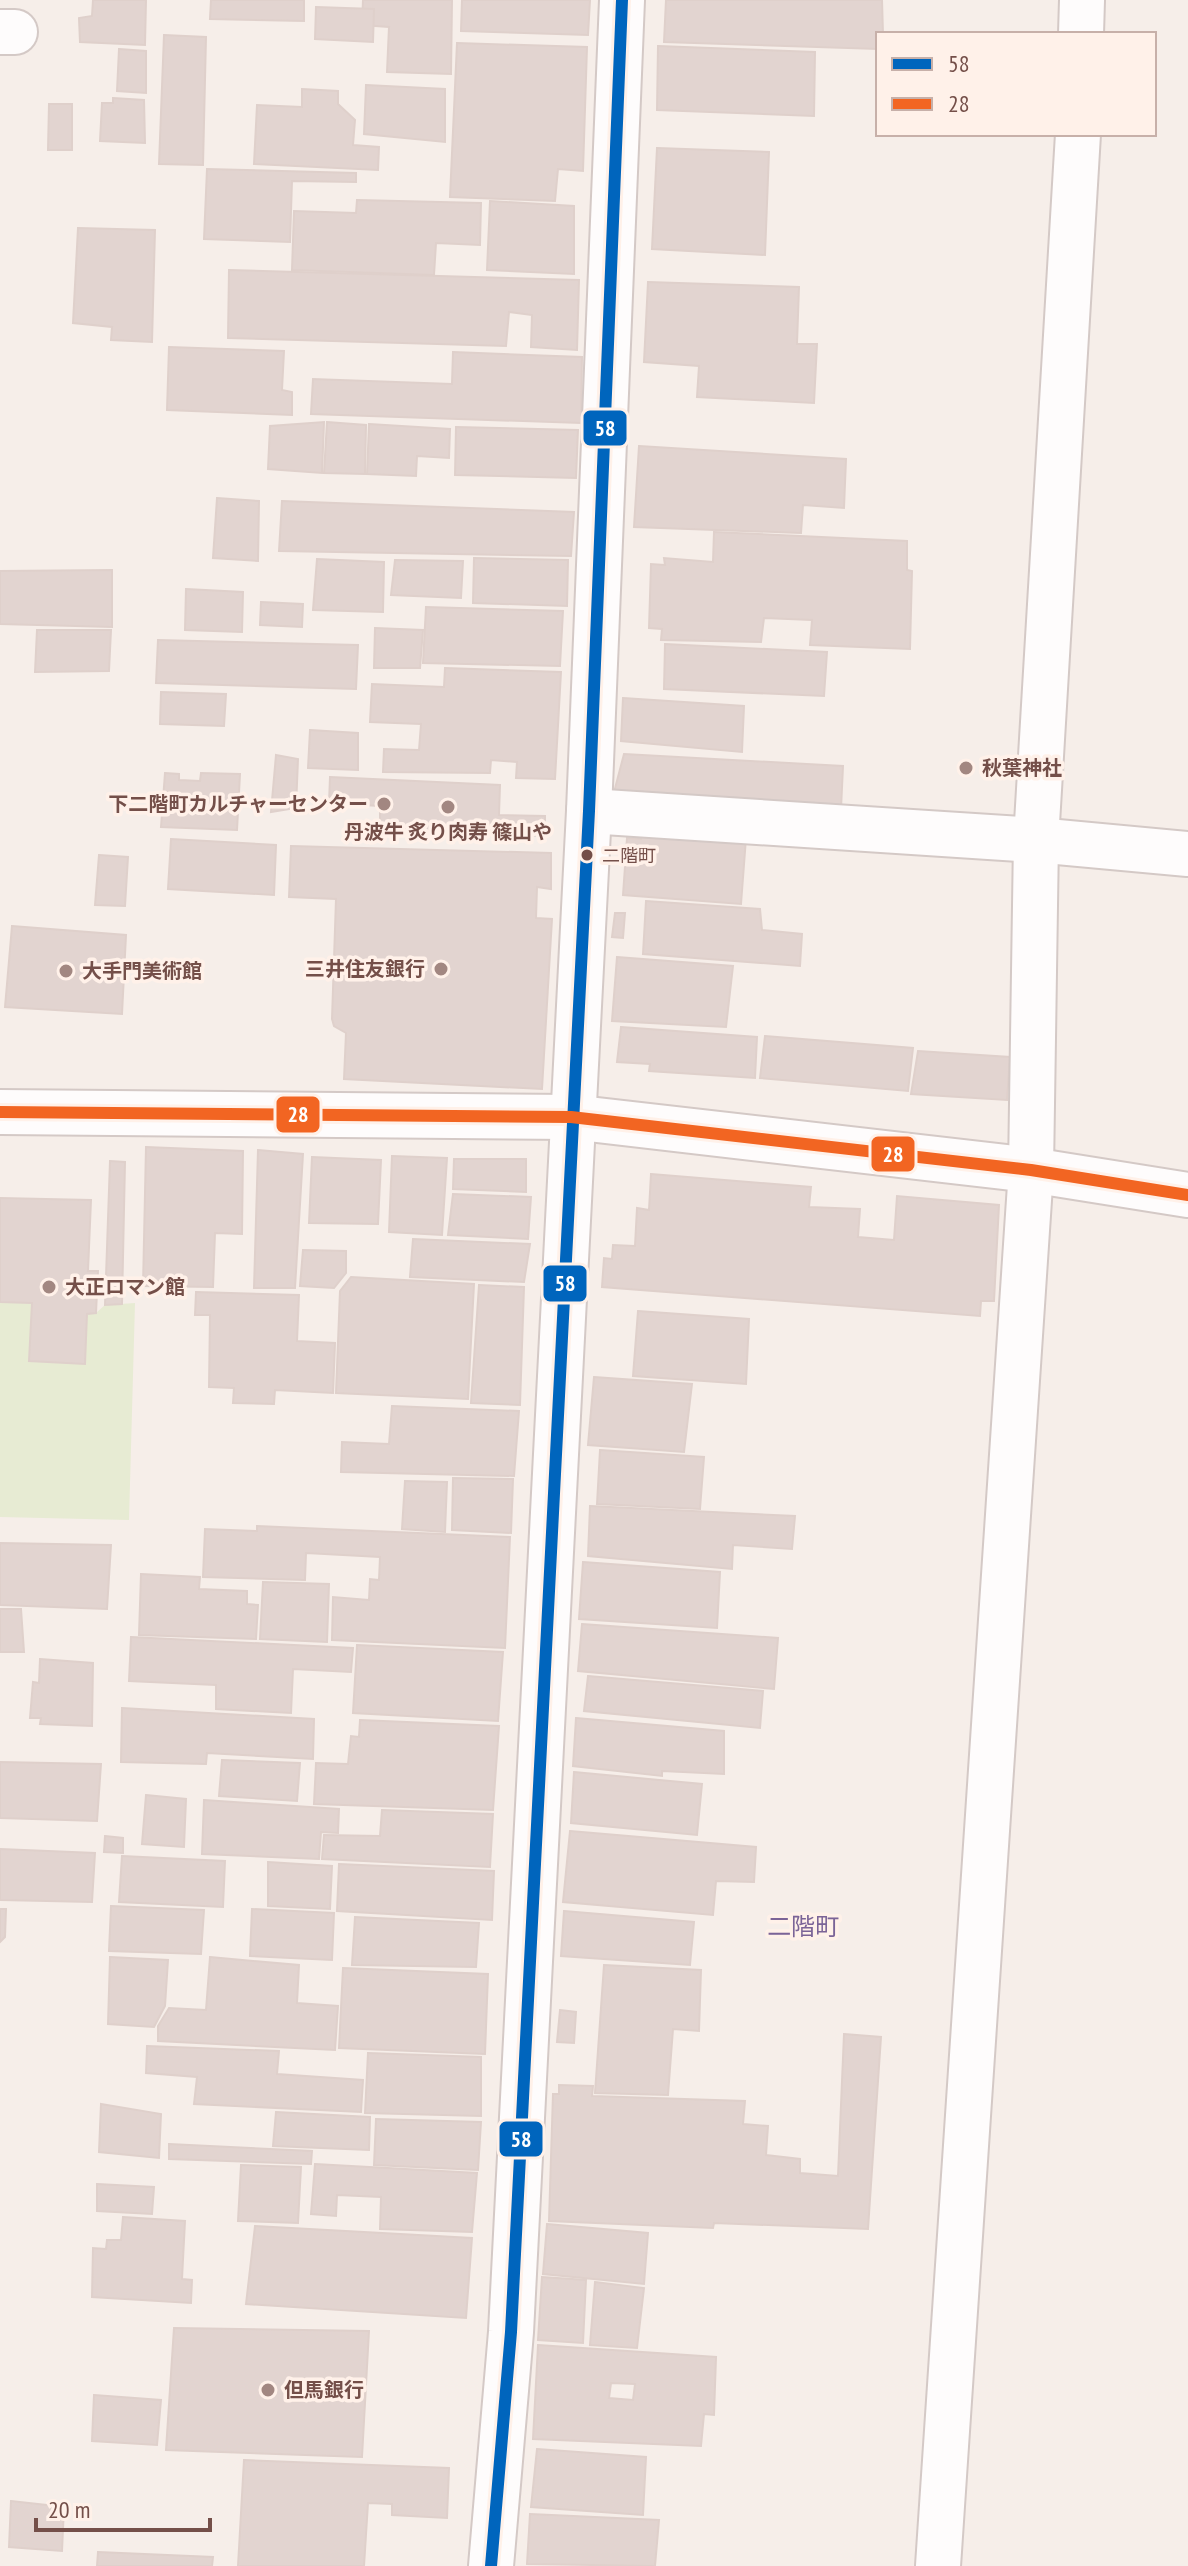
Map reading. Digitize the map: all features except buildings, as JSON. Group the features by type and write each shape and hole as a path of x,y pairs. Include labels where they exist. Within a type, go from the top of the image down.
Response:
{"street":[{"path":"491,2566 511,2332 589,811 622,0"},
{"path":"1081,32 1082,0"},
{"path":"938,2566 1031,1170 1036,840 1078,136"},
{"path":"589,811 1036,840 1188,854"},
{"path":"0,1112 571,1117 1031,1170 1188,1195"}],"green space":[{"path":"0,1302 32,1303 29,1361 84,1364 87,1314 96,1313 105,1305 135,1303 129,1520 0,1517"}],"transit line":[{"name":"58","path":"491,2566 511,2332 589,811 622,0"},
{"name":"28","path":"0,1112 571,1117 1031,1170 1188,1195"}],"place":[{"name":"秋葉神社","path":"966,768"},
{"name":"下二階町カルチャーセンター","path":"384,804"},
{"name":"丹波牛 炙り肉寿 篠山や","path":"448,807"},
{"name":"二階町","path":"587,855"},
{"name":"三井住友銀行","path":"441,969"},
{"name":"大手門美術館","path":"66,971"},
{"name":"大正ロマン館","path":"49,1287"},
{"name":"但馬銀行","path":"268,2390"}],"district":[{"name":"二階町","path":"803,1926"}]}
